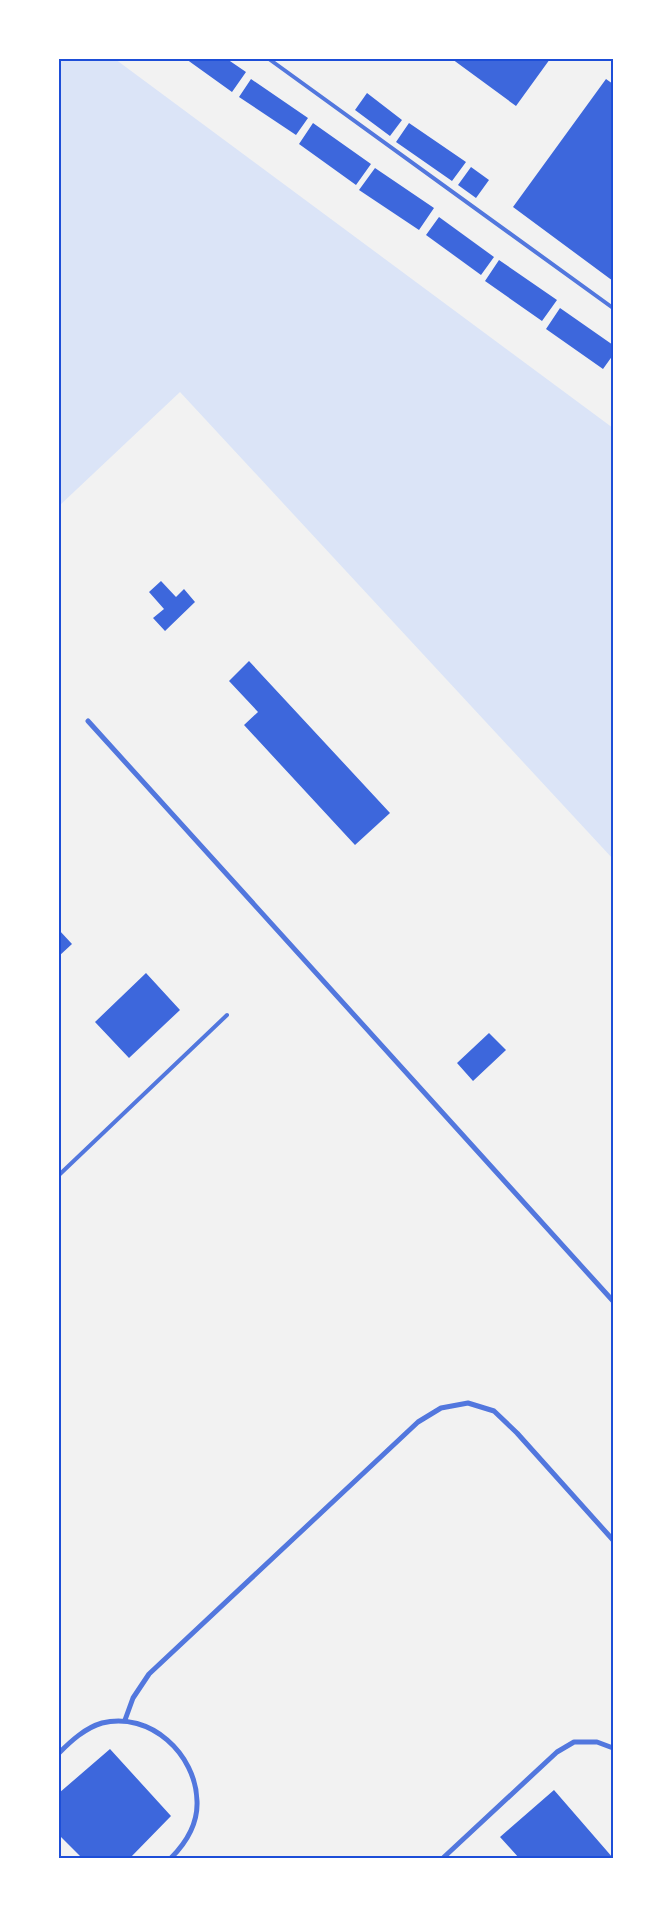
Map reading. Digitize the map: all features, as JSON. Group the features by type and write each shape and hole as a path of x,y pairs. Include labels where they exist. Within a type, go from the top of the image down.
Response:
{"street":[{"path":"88,721 613,1301"},
{"path":"125,1720 133,1698 149,1674 418,1422 441,1408 468,1403 494,1411 517,1433 613,1540"},
{"path":"59,1753 78,1735 101,1723 125,1720 150,1727 175,1746 192,1772 198,1802 192,1830 178,1852 171,1858"},
{"path":"443,1858 557,1752 574,1742 597,1742 613,1748"}],"lane":[{"path":"269,59 613,308"},
{"path":"59,1175 226,1015"}],"shaded area":[{"path":"59,59 115,59 613,428 613,859 180,392 59,506"}],"building":[{"path":"186,59 227,59 246,72 232,92"},
{"path":"452,59 550,59 516,106"},
{"path":"251,79 308,118 296,135 239,97"},
{"path":"606,79 613,84 613,281 513,207"},
{"path":"367,93 402,120 390,136 355,110"},
{"path":"313,123 371,164 356,185 299,144"},
{"path":"409,123 466,162 452,181 396,142"},
{"path":"471,167 489,180 476,198 458,185"},
{"path":"375,168 434,208 419,230 359,190"},
{"path":"439,217 494,257 481,275 426,235"},
{"path":"499,260 557,300 542,321 485,281"},
{"path":"560,308 613,345 613,355 603,369 546,329"},
{"path":"161,581 176,597 184,589 195,602 165,631 153,618 164,609 149,592"},
{"path":"249,661 390,813 355,845 244,725 258,712 229,681"},
{"path":"59,930 72,944 59,956"},
{"path":"146,973 180,1010 129,1058 95,1022"},
{"path":"489,1033 506,1050 473,1081 457,1063"},
{"path":"110,1749 171,1816 130,1858 82,1858 59,1835 59,1793"},
{"path":"554,1790 613,1858 519,1858 500,1837"}]}
